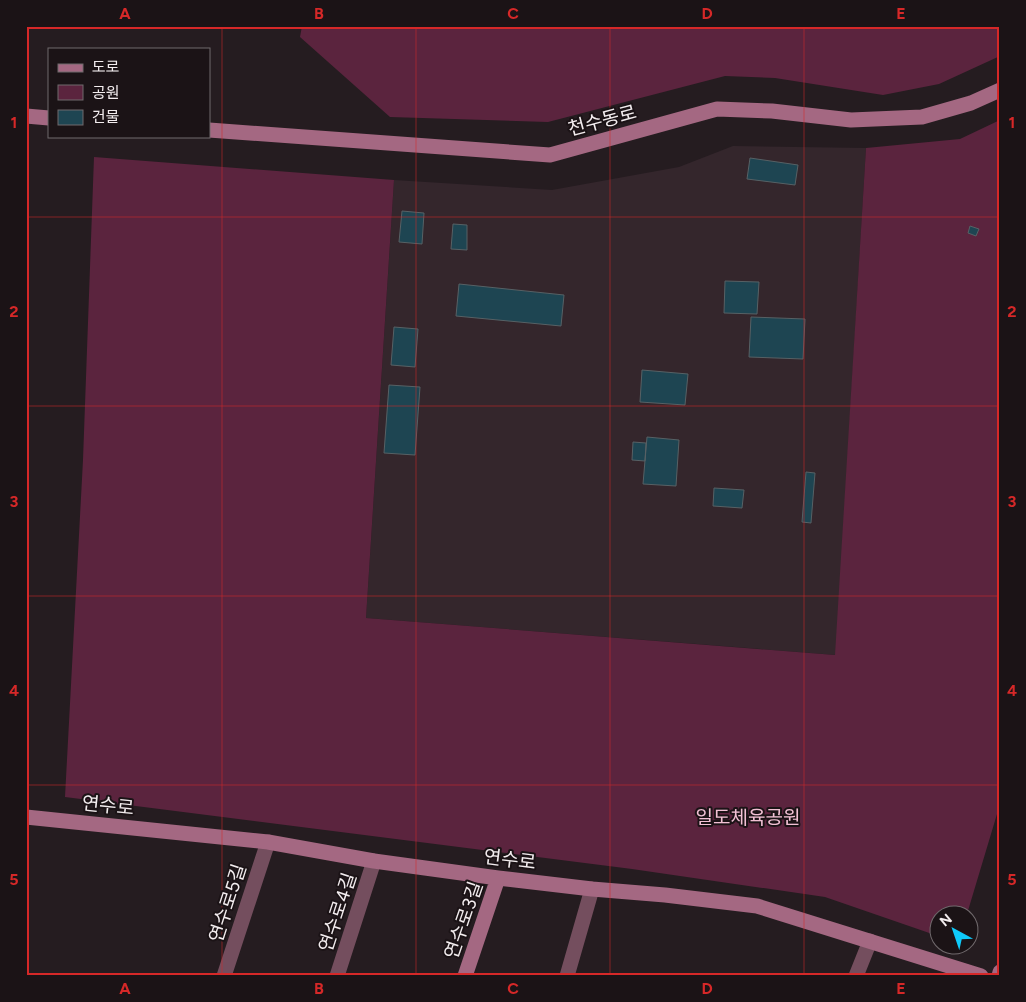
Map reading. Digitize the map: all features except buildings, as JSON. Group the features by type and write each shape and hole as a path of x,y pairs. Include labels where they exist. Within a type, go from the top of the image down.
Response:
{"street":[{"name":"천수동로","path":"210,130 550,155 717,109 772,111 851,120 922,117 971,103 1000,90"},
{"path":"26,116 48,118"},
{"name":"연수로","path":"26,816 268,842 374,861 498,878 757,906 981,976"},
{"name":"연수로5길","path":"224,976 268,842"},
{"name":"연수로4길","path":"337,976 374,861"},
{"name":"연수로3길","path":"465,976 498,878"},
{"path":"567,976 592,889"},
{"path":"856,976 870,941"}],"shaded area":[{"path":"733,146 866,148 836,655 366,618 394,180 552,190 679,167"}],"green space":[{"path":"302,26 1000,26 1000,56 939,84 883,95 775,78 725,76 548,122 390,117 300,37"},
{"name":"일도체육공원","path":"1000,120 1000,804 970,904 928,904 928,933 825,897 632,869 65,797 83,460 94,157 394,180 366,618 835,655 866,148 960,139"}]}
